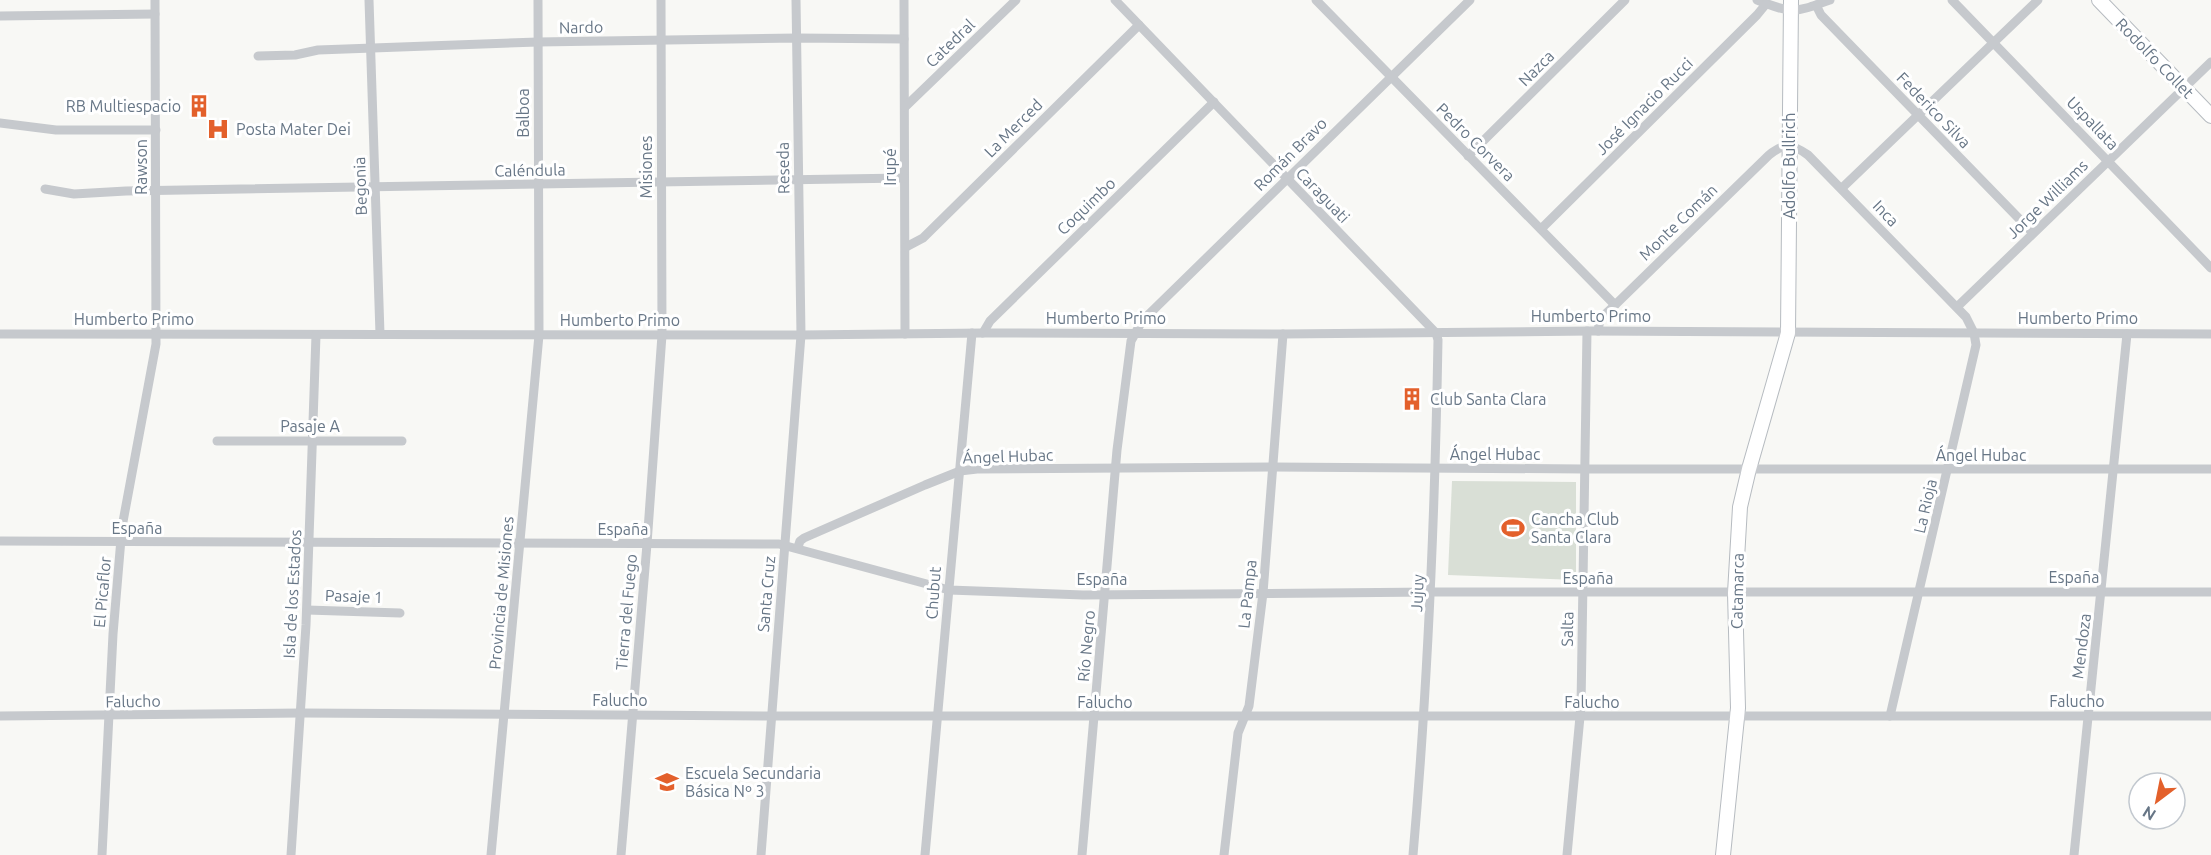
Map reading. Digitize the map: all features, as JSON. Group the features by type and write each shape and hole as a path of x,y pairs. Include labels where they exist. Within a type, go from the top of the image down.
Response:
{"street":[{"name":"Rawson","path":"155,0 157,334"},
{"name":"Begonia","path":"369,0 380,334"},
{"name":"Balboa","path":"538,0 539,334"},
{"name":"Misiones","path":"660,0 662,334"},
{"name":"Reseda","path":"796,0 801,335"},
{"name":"Irupé","path":"904,0 905,334"},
{"name":"Catedral","path":"905,107 1016,0"},
{"name":"Caraguati","path":"1115,0 1436,333"},
{"name":"Pedro Corvera","path":"1317,0 1615,305"},
{"name":"Román Bravo","path":"1134,332 1142,321 1470,0"},
{"name":"Nazca","path":"1468,156 1625,0"},
{"path":"1762,2 1791,6 1800,11 1830,0"},
{"name":"Uspallata","path":"1952,0 2211,268"},
{"path":"1842,188 2038,0"},
{"name":"Rodolfo Collet","path":"2099,0 2211,116"},
{"name":"José Ignacio Rucci","path":"1541,229 1757,15 1762,2"},
{"name":"Federico Silva","path":"1816,5 1821,15 2033,233"},
{"name":"Adolfo Bullrich","path":"1788,333 1791,6"},
{"path":"0,16 155,14"},
{"name":"La Merced","path":"906,247 923,238 1139,26"},
{"name":"Nardo","path":"258,56 295,55 318,50 538,42 797,38 904,39"},
{"name":"Jorge Williams","path":"1957,307 2211,62"},
{"name":"Coquimbo","path":"983,333 990,321 1214,102"},
{"path":"0,123 56,130 156,130"},
{"name":"Inca","path":"1790,145 1808,155 1957,307"},
{"name":"Monte Comán","path":"1598,331 1600,319 1769,155 1781,147 1790,145"},
{"name":"Caléndula","path":"45,189 74,194 156,190 904,178"},
{"path":"1957,307 1974,333"},
{"name":"Humberto Primo","path":"0,334 801,335 1587,331 2211,334"},
{"name":"Salta","path":"1567,855 1580,717 1587,331"},
{"name":"Río Negro","path":"1082,855 1116,468 1131,340 1134,332"},
{"name":"Chubut","path":"925,855 972,333"},
{"name":"Jujuy","path":"1413,855 1425,717 1432,592 1438,340 1436,333"},
{"name":"Catamarca","path":"1724,855 1738,717 1736,593 1740,507 1788,333"},
{"name":"La Rioja","path":"1890,716 1949,470 1976,345 1974,333"},
{"name":"El Picaflor","path":"102,855 113,634 121,543 157,334"},
{"name":"Isla de los Estados","path":"291,855 307,610 316,334"},
{"name":"Provincia de Misiones","path":"491,855 539,334"},
{"name":"Tierra del Fuego","path":"621,855 662,334"},
{"name":"La Pampa","path":"1224,855 1238,733 1249,706 1263,593 1283,334"},
{"name":"Mendoza","path":"2074,855 2127,334"},
{"name":"Santa Cruz","path":"761,855 801,335"},
{"name":"Pasaje A","path":"217,441 402,441"},
{"name":"Ángel Hubac","path":"798,548 800,541 804,538 960,471 977,469 1273,467 2211,469"},
{"name":"España","path":"0,541 786,545 949,590 1083,595 1432,592 2211,592"},
{"name":"Pasaje 1","path":"307,610 400,613"},
{"name":"Falucho","path":"0,716 301,713 771,717 2211,716"}],"shaded area":[{"name":"Cancha Club Santa Clara","path":"1452,481 1576,482 1576,580 1448,575"}],"place":[{"name":"RB Multiespacio","path":"199,106"},
{"name":"Posta Mater Dei","path":"218,129"},
{"name":"Club Santa Clara","path":"1412,399"},
{"name":"Cancha Club Santa Clara","path":"1513,528"},
{"name":"Escuela Secundaria Básica Nº 3","path":"667,782"}]}
